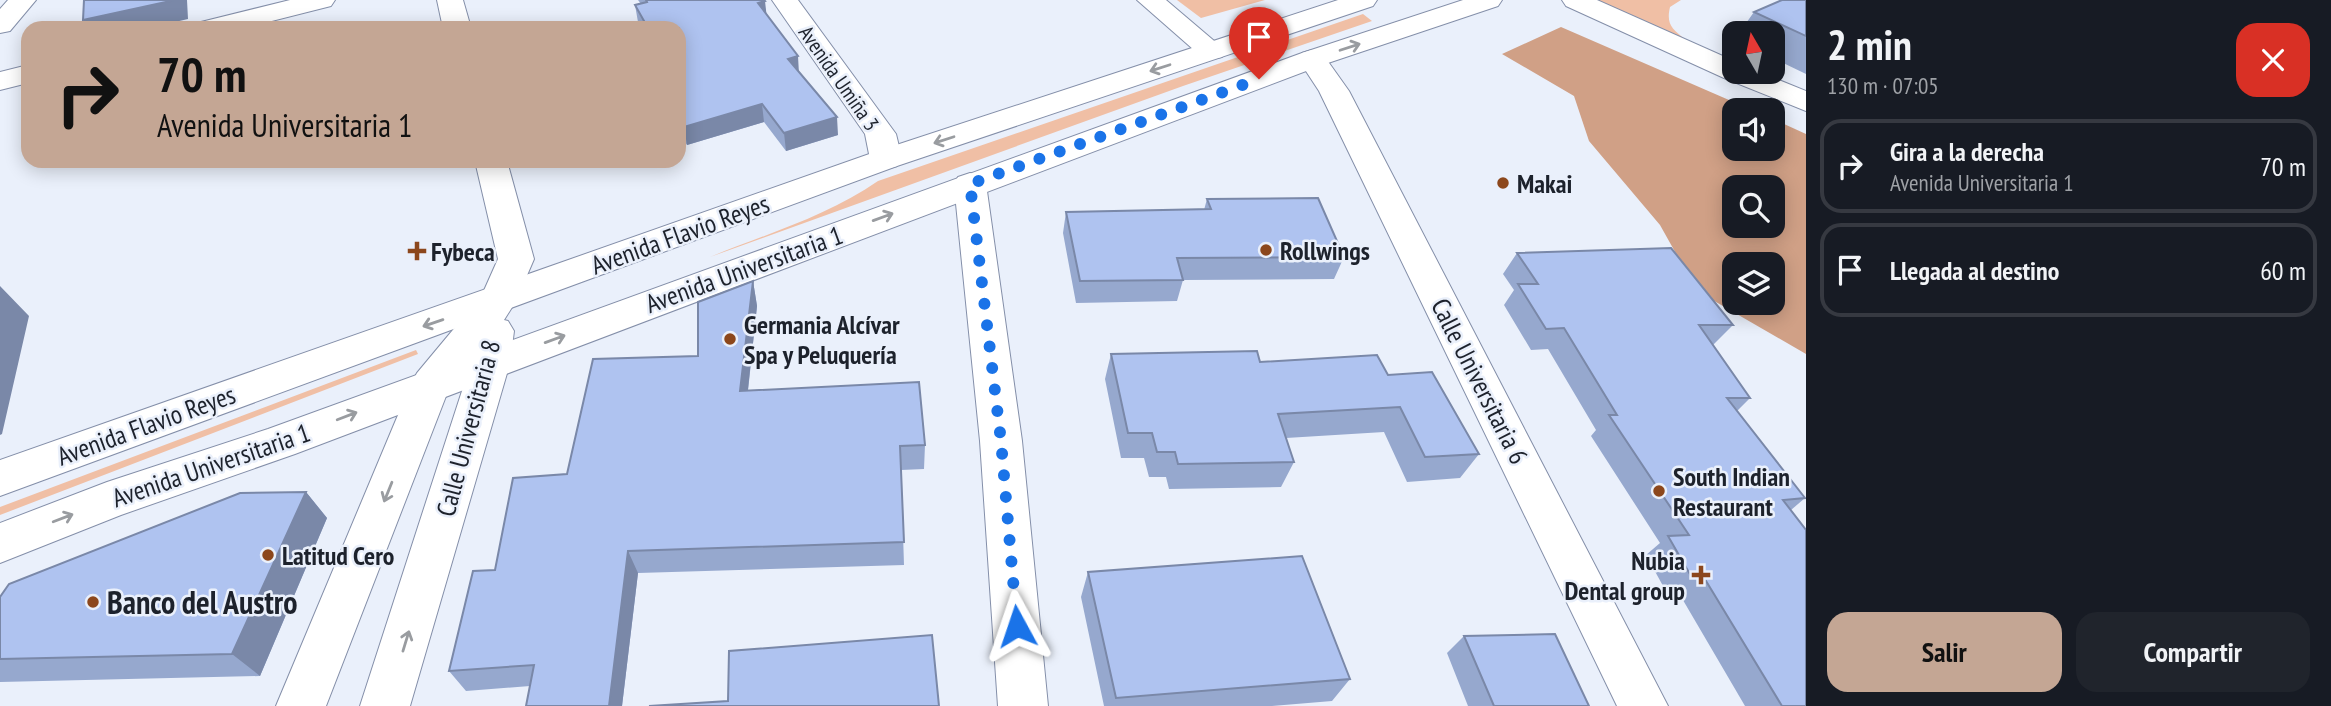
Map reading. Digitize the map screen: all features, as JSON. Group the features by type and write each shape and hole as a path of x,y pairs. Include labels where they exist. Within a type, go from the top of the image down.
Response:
{"main road":[{"path":"0,25 23,0"},
{"path":"239,21 322,0"},
{"path":"450,0 455,21"},
{"name":"Avenida Umiña 3","path":"785,0 880,134 886,159"},
{"path":"1150,0 1212,51"},
{"name":"Avenida Flavio Reyes","path":"0,478 319,362 498,301 886,159 1364,0"},
{"name":"Avenida Universitaria 1","path":"0,543 107,501 280,442 1312,59 1489,0"},
{"path":"1575,0 1722,67"},
{"name":"Calle Universitaria 6","path":"1312,59 1334,91 1643,706"},
{"path":"0,81 21,76"},
{"path":"1763,84 1806,102"},
{"path":"493,168 516,259 498,301"},
{"path":"970,184 1001,441 1023,706"},
{"name":"Calle Universitaria 8","path":"385,706 491,363 498,301"},
{"name":"Calle Universitaria 8","path":"301,706 431,384 498,301"}],"shaded area":[{"path":"1177,0 1265,0 1201,18"},
{"path":"1593,0 1681,0 1670,7 1669,18 1673,29 1685,39"},
{"path":"1363,14 1372,21 1183,86 710,257 796,224 839,204 878,181"},
{"path":"1561,27 1724,98 1722,98 1722,161 1785,161 1785,124 1806,134 1806,354 1739,315 1785,315 1785,252 1722,252 1722,305 1697,291 1660,225 1589,141 1574,96 1502,54"},
{"path":"416,350 418,354 0,515 0,507"}],"building":[{"path":"84,0 175,0 83,20"},
{"path":"646,0 764,0 758,3 798,56 788,59 837,117 784,133 762,104 686,126 686,21 644,21 635,5 647,2"},
{"path":"1782,0 1806,0 1806,36 1785,26 1785,21 1774,21 1754,12"},
{"path":"1318,198 1344,257 1177,258 1183,280 1080,281 1066,212 1211,209 1207,199"},
{"path":"1671,248 1722,311 1722,315 1733,325 1699,325 1750,398 1727,398 1805,498 1783,500 1806,530 1806,706 1782,706 1703,576 1691,576 1668,536 1689,535 1609,415 1617,415 1564,328 1546,329 1518,284 1538,284 1517,253"},
{"path":"753,281 740,391 919,382 925,445 900,446 904,542 628,551 609,706 526,706 534,665 449,671 473,571 495,570 513,478 567,474 593,359 698,356 698,302"},
{"path":"1257,351 1260,362 1377,355 1388,375 1432,372 1479,454 1425,457 1400,407 1278,414 1294,462 1178,464 1175,452 1157,452 1152,433 1128,433 1111,354"},
{"path":"306,492 232,654 0,659 0,597 9,584 240,493"},
{"path":"1302,556 1350,679 1116,698 1088,572"},
{"path":"1555,634 1589,706 1494,706 1464,636"},
{"path":"932,635 939,706 649,706 728,701 729,651"}],"place":[{"name":"Makai","path":"1503,183"},
{"name":"Rollwings","path":"1266,250"},
{"name":"Fybeca","path":"417,251"},
{"name":"Germania Alcívar Spa y Peluquería","path":"730,339"},
{"name":"South Indian Restaurant","path":"1659,491"},
{"name":"Latitud Cero","path":"268,555"},
{"name":"Nubia Dental group","path":"1701,575"},
{"name":"Banco del Austro","path":"93,602"}],"route":[{"path":"1017,626 1001,441 970,184 1259,79"}]}
